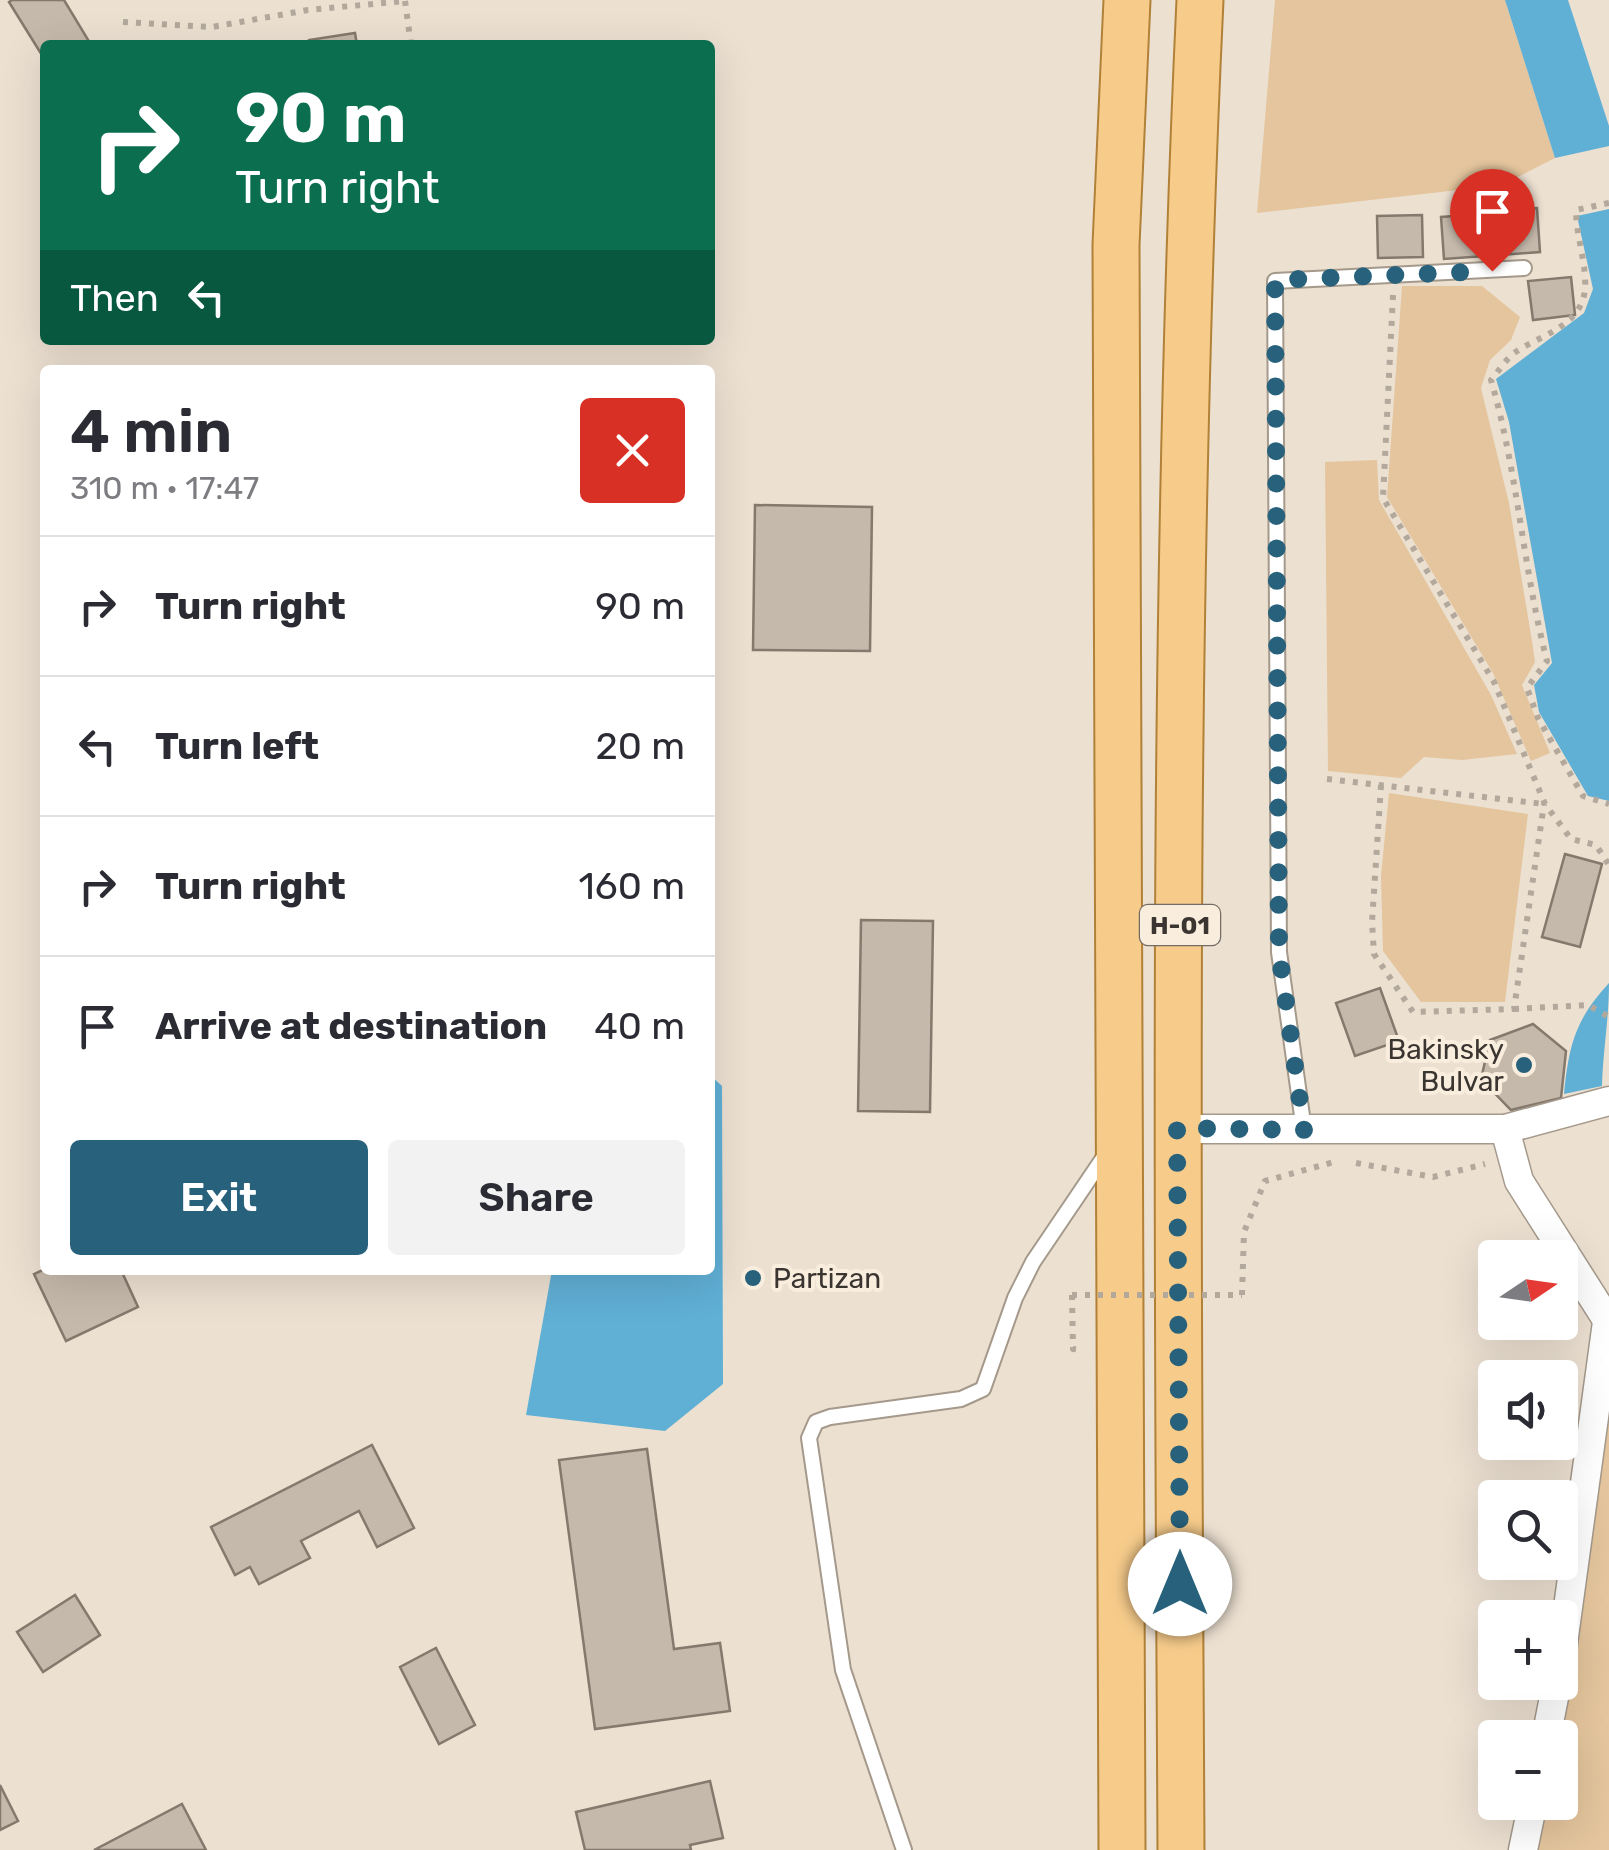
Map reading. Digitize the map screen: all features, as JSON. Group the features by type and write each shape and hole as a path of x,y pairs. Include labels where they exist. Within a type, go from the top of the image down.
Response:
{"main road":[{"name":"Н-01","path":"1122,1850 1116,265 1127,0"},
{"name":"Н-01","path":"1182,1850 1177,1128 1188,406 1200,0"}],"street":[{"path":"1177,1128 1505,1128 1609,1102"},
{"path":"1505,1128 1519,1181 1608,1323 1569,1600"},
{"path":"1524,1850 1530,1820"}],"lane":[{"path":"1304,1130 1279,952 1275,280 1394,278 1524,268"},
{"path":"904,1850 843,1670 809,1438 816,1422 830,1417 960,1398 983,1389 1015,1298 1033,1262 1118,1137"}],"path":[{"path":"124,22 212,27 308,10 405,1 410,40"},
{"path":"1609,203 1576,210 1586,285 1584,302 1570,319 1542,340 1515,352 1491,380 1511,459 1533,608 1547,661 1527,688 1538,718 1583,796 1609,804"},
{"path":"1394,278 1383,498 1494,682 1545,803 1571,839 1596,845 1609,865"},
{"path":"1328,779 1545,803"},
{"path":"1381,786 1372,922 1374,954 1413,1012 1588,1005 1609,1017"},
{"path":"1514,1009 1545,803"},
{"path":"1073,1349 1072,1295 1242,1294 1244,1232 1265,1181 1342,1160 1433,1177 1513,1156"}],"shaded area":[{"path":"1275,0 1505,0 1555,158 1502,185 1257,213"},
{"path":"1402,286 1482,286 1520,317 1511,340 1490,360 1481,388 1509,503 1535,662 1522,685 1550,753 1531,761 1493,673 1387,497"},
{"path":"1377,460 1379,500 1491,695 1517,754 1462,760 1424,757 1401,778 1328,771 1325,462"},
{"path":"1389,793 1528,814 1505,1002 1421,1002 1383,951 1381,876"},
{"path":"1609,1357 1609,1850 1519,1850 1524,1820 1578,1820 1578,1720 1562,1720 1565,1700 1578,1700 1578,1600"}],"water":[{"path":"1505,0 1568,0 1609,126 1609,146 1555,158"},
{"path":"1609,209 1609,801 1588,796 1539,712 1534,685 1552,663 1509,422 1496,379 1584,313 1593,289 1577,216"},
{"path":"1609,983 1602,1086 1564,1094 1568,1061 1581,1021"},
{"path":"715,1080 722,1086 723,1384 665,1431 526,1415 551,1275 715,1275"}],"building":[{"path":"64,0 88,40 40,40 40,52 9,2"},
{"path":"355,33 356,40 309,40"},
{"path":"1537,208 1540,252 1502,255 1499,210"},
{"path":"1483,214 1485,256 1444,259 1441,217"},
{"path":"1422,215 1423,257 1378,258 1377,216"},
{"path":"1571,277 1575,315 1533,320 1528,281"},
{"path":"755,505 872,507 870,651 753,650"},
{"path":"1565,854 1602,864 1580,947 1542,937"},
{"path":"861,920 933,921 930,1112 858,1111"},
{"path":"1380,988 1399,1041 1355,1056 1336,1003"},
{"name":"Bakinsky Bulvar","path":"1533,1024 1566,1051 1561,1098 1511,1110 1481,1079 1490,1040"},
{"path":"34,1274 123,1275 138,1307 66,1341"},
{"path":"372,1445 414,1528 377,1547 359,1511 301,1541 310,1558 259,1584 250,1567 235,1575 211,1527"},
{"path":"647,1449 674,1649 720,1643 730,1711 595,1729 559,1460"},
{"path":"75,1595 100,1635 43,1672 17,1632"},
{"path":"436,1648 475,1725 439,1744 400,1667"},
{"path":"710,1781 723,1838 690,1845 691,1850 585,1850 576,1812"},
{"path":"0,1785 18,1821 0,1830"},
{"path":"182,1804 206,1850 94,1850"}],"place":[{"name":"Bakinsky Bulvar","path":"1524,1065"},
{"name":"Partizan","path":"753,1278"}],"route":[{"path":"1180,1584 1177,1128 1304,1130 1279,952 1275,280 1492,271"}]}
